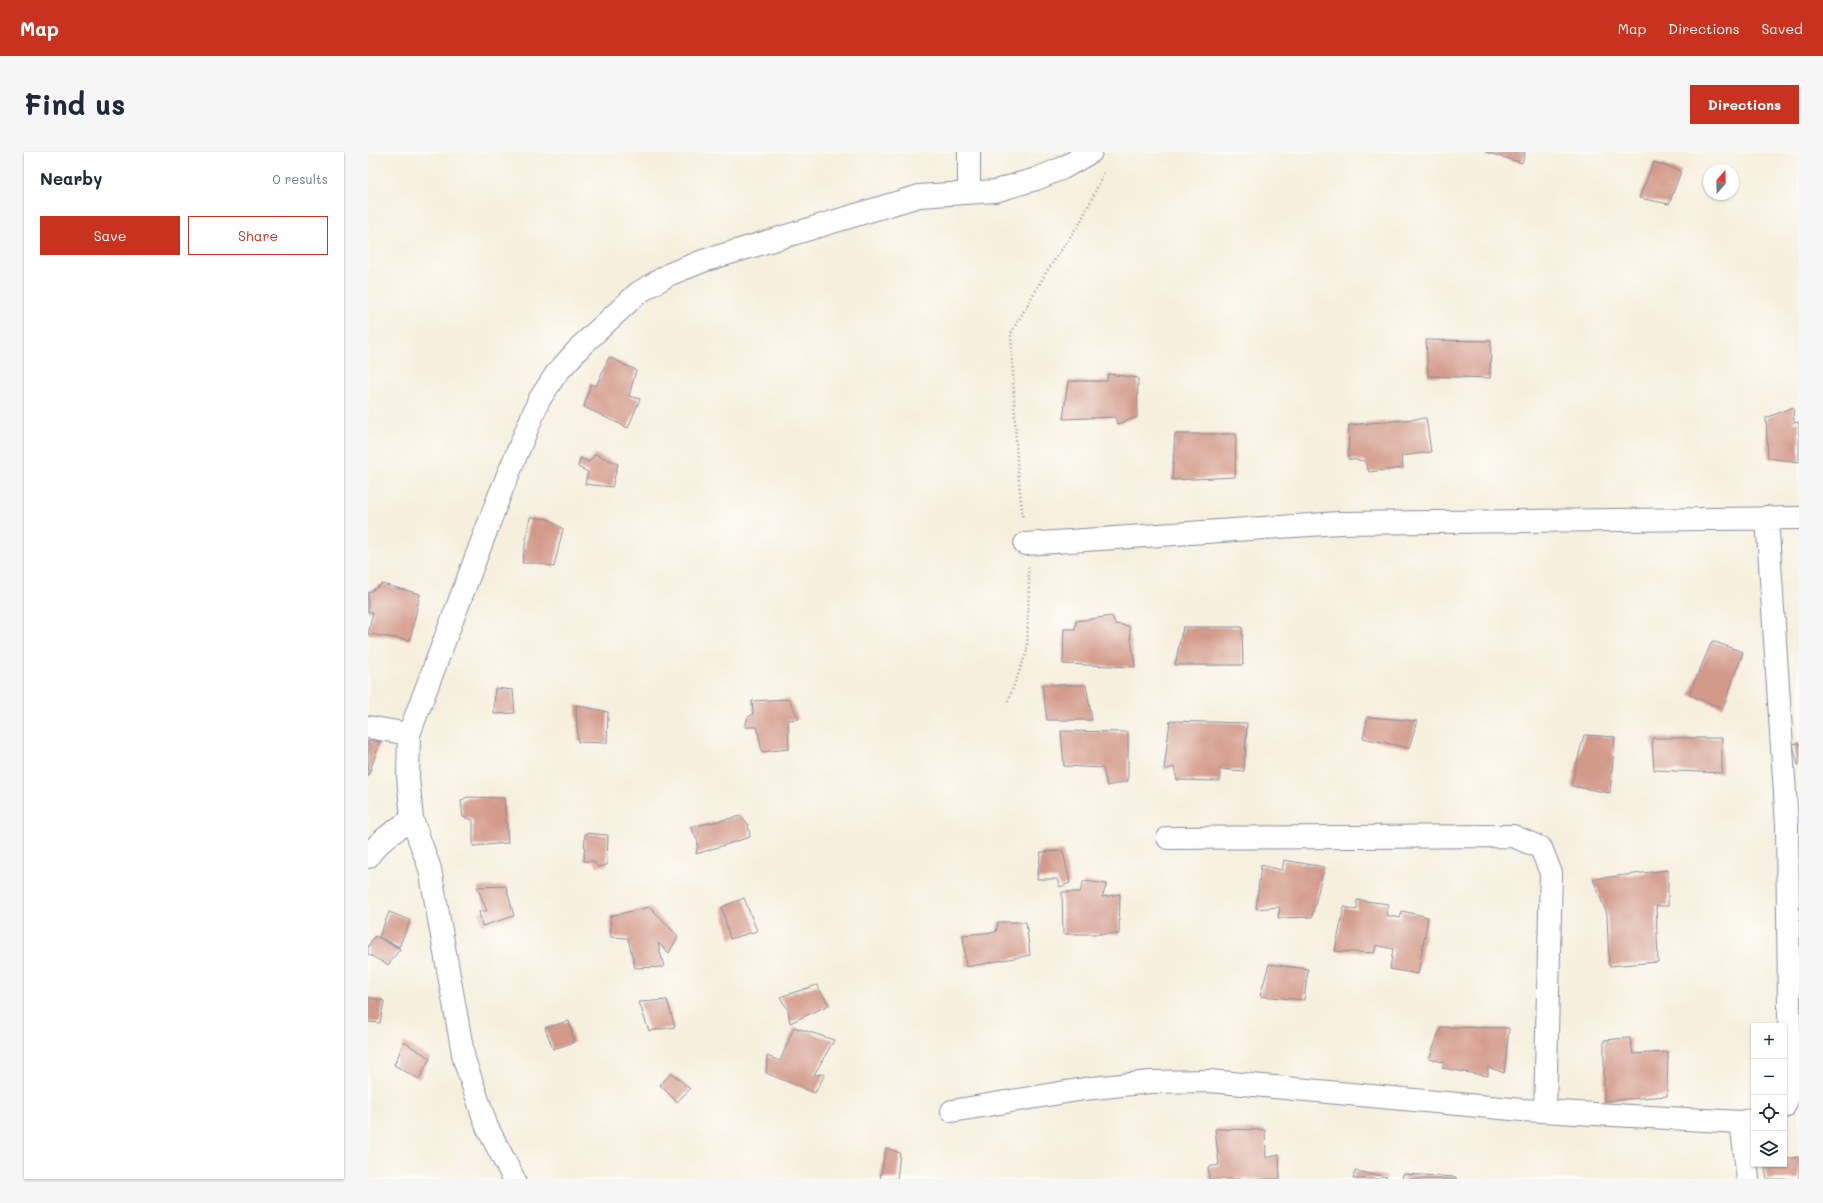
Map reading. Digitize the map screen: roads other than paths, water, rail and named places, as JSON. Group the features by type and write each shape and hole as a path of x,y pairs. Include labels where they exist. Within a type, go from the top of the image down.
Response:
{"street":[{"path":"969,152 969,192"},
{"path":"514,1179 487,1128 464,1059 430,869 412,820 408,777 410,734 494,508 539,400 556,374 581,346 638,293 670,274 703,261 919,196 995,191 1036,179 1063,168 1091,152"},
{"path":"1025,544 1339,522 1767,517 1799,518"},
{"path":"1767,517 1793,825 1790,1094 1787,1100"},
{"path":"368,727 410,734"},
{"path":"368,858 373,849 391,833 412,820"},
{"path":"1168,838 1513,836 1541,848 1551,873 1545,1111"},
{"path":"952,1111 1084,1089 1150,1082 1210,1081 1545,1111 1747,1121 1748,1179"}]}
